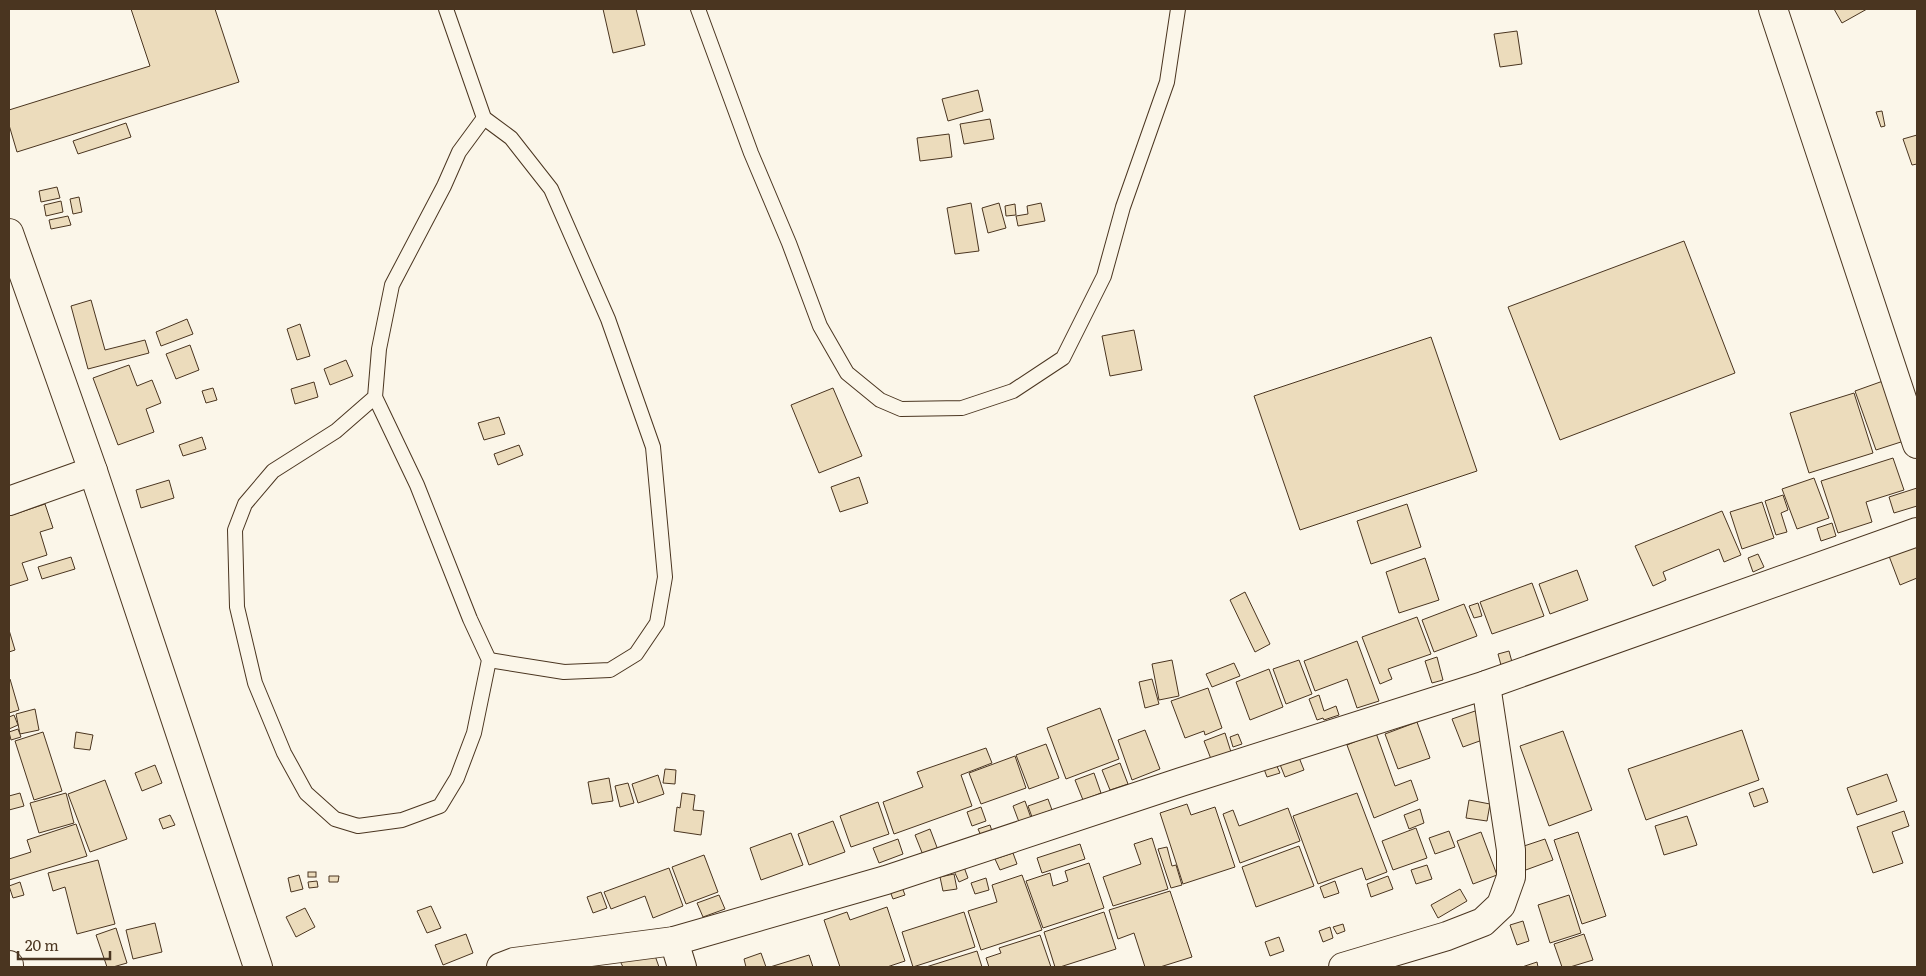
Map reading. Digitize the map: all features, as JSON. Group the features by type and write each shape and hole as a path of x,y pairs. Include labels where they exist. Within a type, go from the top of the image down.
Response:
{"street":[{"path":"1772,9 1917,444"},
{"path":"9,233 93,472 258,967"},
{"path":"9,502 93,472"},
{"path":"501,967 514,962 674,941 886,880 1191,779 1486,685 1917,532"},
{"path":"1343,967 1447,936 1483,922 1501,905 1511,877 1512,850 1486,685"},
{"path":"674,941 682,967"}],"lane":[{"path":"446,9 484,118 511,138 551,189 608,319 654,447 665,577 657,623 636,654 610,670 564,672 490,660"},
{"path":"698,9 751,153 789,243 820,326 847,373 880,400 901,409 962,408 1014,391 1063,358 1104,276 1123,207 1167,82 1178,9"},
{"path":"375,398 336,431 273,471 245,504 235,530 237,607 255,683 284,753 306,793 335,819 358,826 402,820 440,806 457,778 474,732 490,660 470,619 416,485 375,398 379,350 392,285 435,203 459,152 484,118"}],"building":[{"path":"131,9 215,9 239,82 17,152 9,125 9,110 150,66"},
{"path":"603,9 636,9 645,45 613,53"},
{"path":"1834,9 1867,9 1842,23"},
{"path":"1517,31 1522,64 1500,67 1494,34"},
{"path":"978,90 983,111 948,121 942,99"},
{"path":"1882,111 1885,126 1881,127 1876,112"},
{"path":"990,119 994,139 964,144 960,124"},
{"path":"126,123 131,137 78,154 73,141"},
{"path":"949,134 952,157 920,161 917,138"},
{"path":"1917,135 1917,164 1912,165 1903,139"},
{"path":"57,187 60,198 41,202 39,191"},
{"path":"79,197 82,212 73,214 70,199"},
{"path":"61,201 63,212 46,216 44,205"},
{"path":"971,203 979,251 955,254 947,208"},
{"path":"999,203 1006,228 988,233 982,208"},
{"path":"1041,203 1045,221 1018,226 1016,216 1028,214 1027,206"},
{"path":"1015,204 1016,215 1006,216 1005,206"},
{"path":"68,216 71,225 51,229 49,220"},
{"path":"1684,241 1735,373 1560,440 1508,307"},
{"path":"91,300 105,350 145,340 149,353 88,369 71,306"},
{"path":"187,319 193,334 161,346 156,332"},
{"path":"300,324 310,356 297,360 287,329"},
{"path":"1134,330 1142,370 1110,376 1102,336"},
{"path":"1431,337 1477,471 1300,530 1254,396"},
{"path":"190,345 199,370 176,379 166,354"},
{"path":"346,360 353,376 330,385 324,369"},
{"path":"129,365 137,386 152,380 161,403 146,409 154,432 118,445 93,378"},
{"path":"1883,381 1904,441 1876,450 1855,391"},
{"path":"314,382 318,397 295,404 291,389"},
{"path":"213,388 217,400 206,403 202,391"},
{"path":"833,388 862,456 819,473 791,405"},
{"path":"1854,393 1873,453 1809,473 1790,413"},
{"path":"499,417 505,434 484,440 478,423"},
{"path":"202,437 206,449 183,456 179,445"},
{"path":"519,445 523,455 498,465 494,454"},
{"path":"1893,458 1904,490 1866,502 1872,522 1838,533 1821,481"},
{"path":"859,477 868,503 840,512 831,487"},
{"path":"1814,478 1829,518 1797,529 1782,489"},
{"path":"169,480 174,498 141,508 136,490"},
{"path":"1917,488 1917,506 1894,513 1889,497"},
{"path":"1783,495 1788,510 1781,513 1787,532 1776,535 1765,501"},
{"path":"1762,502 1774,538 1742,549 1730,512"},
{"path":"45,504 53,528 40,532 47,555 22,563 28,580 9,586 9,516"},
{"path":"1407,504 1421,547 1371,564 1357,521"},
{"path":"1722,511 1741,555 1724,562 1719,549 1663,572 1666,580 1653,586 1635,546"},
{"path":"1832,523 1836,536 1821,541 1817,528"},
{"path":"1917,545 1917,578 1900,585 1889,556"},
{"path":"1758,554 1764,567 1753,572 1748,558"},
{"path":"71,557 75,569 42,579 38,567"},
{"path":"1425,558 1439,600 1399,613 1386,572"},
{"path":"1577,570 1588,600 1550,614 1539,584"},
{"path":"1532,583 1544,616 1492,634 1480,602"},
{"path":"1245,592 1270,644 1255,652 1230,600"},
{"path":"1478,603 1482,616 1474,618 1469,606"},
{"path":"1464,604 1477,636 1434,652 1422,620"},
{"path":"1417,617 1431,654 1388,669 1392,679 1380,684 1362,637"},
{"path":"9,630 15,650 9,652"},
{"path":"1357,641 1379,701 1357,708 1347,679 1315,691 1304,661"},
{"path":"1509,651 1512,662 1501,665 1498,654"},
{"path":"1437,657 1443,680 1432,683 1425,661"},
{"path":"1172,660 1179,696 1159,700 1152,664"},
{"path":"1299,660 1312,694 1286,704 1273,669"},
{"path":"1234,663 1240,676 1212,687 1206,674"},
{"path":"1269,669 1283,707 1250,720 1236,682"},
{"path":"1152,679 1159,704 1145,708 1139,682"},
{"path":"9,680 19,710 9,713"},
{"path":"1208,688 1222,728 1205,735 1204,731 1185,738 1171,701"},
{"path":"1319,695 1324,711 1336,706 1339,715 1324,720 1323,718 1317,720 1309,699"},
{"path":"1100,708 1119,759 1066,779 1047,728"},
{"path":"35,709 39,730 20,734 16,714"},
{"path":"1478,710 1488,738 1463,747 1452,719"},
{"path":"14,715 18,725 9,729 9,717"},
{"path":"1417,722 1430,758 1398,769 1385,734"},
{"path":"18,729 21,737 11,740 9,732"},
{"path":"1145,730 1160,769 1132,780 1118,740"},
{"path":"1742,730 1759,780 1646,820 1628,769"},
{"path":"1563,731 1592,810 1549,826 1520,746"},
{"path":"43,732 62,791 34,800 15,741"},
{"path":"76,732 93,735 90,750 74,748"},
{"path":"1225,733 1231,752 1211,759 1204,741"},
{"path":"1376,733 1395,786 1411,780 1418,800 1374,818 1347,745"},
{"path":"1238,734 1242,744 1233,747 1230,737"},
{"path":"1046,744 1059,778 1029,789 1016,755"},
{"path":"986,748 992,763 961,775 972,806 894,834 883,802 923,787 917,772"},
{"path":"1298,755 1304,770 1285,777 1279,762"},
{"path":"1015,756 1026,788 981,804 969,773"},
{"path":"1120,763 1128,784 1110,790 1102,770"},
{"path":"1276,764 1280,773 1267,777 1264,769"},
{"path":"155,765 162,783 142,791 135,773"},
{"path":"665,769 676,770 675,784 663,783"},
{"path":"1094,773 1101,793 1083,800 1075,780"},
{"path":"1887,774 1897,801 1857,815 1847,788"},
{"path":"658,775 664,794 638,803 632,784"},
{"path":"609,778 613,801 592,804 588,782"},
{"path":"105,780 127,839 90,852 68,794"},
{"path":"628,783 634,803 620,807 615,786"},
{"path":"1763,788 1768,802 1754,807 1749,793"},
{"path":"20,793 24,806 9,810 9,796"},
{"path":"66,793 74,823 39,833 30,803"},
{"path":"682,793 695,795 693,810 704,811 701,835 674,831 677,807 680,808"},
{"path":"1357,793 1387,872 1366,880 1362,868 1318,884 1293,816"},
{"path":"1048,799 1052,810 1032,817 1028,806"},
{"path":"1469,800 1490,804 1487,821 1466,818"},
{"path":"1025,801 1031,818 1019,822 1013,806"},
{"path":"878,802 889,834 851,847 840,816"},
{"path":"1187,804 1191,815 1215,807 1235,867 1183,884 1160,813"},
{"path":"981,807 986,821 972,826 967,812"},
{"path":"1288,808 1300,841 1240,863 1223,814 1233,810 1239,826"},
{"path":"1420,809 1424,823 1409,829 1404,815"},
{"path":"1904,811 1909,826 1892,832 1903,863 1873,873 1857,827"},
{"path":"170,815 175,825 163,829 159,819"},
{"path":"1687,816 1697,845 1664,855 1655,826"},
{"path":"833,821 845,852 809,865 798,834"},
{"path":"76,824 87,856 9,880 9,859 31,852 27,840"},
{"path":"990,825 993,834 982,838 978,829"},
{"path":"1416,828 1427,858 1393,870 1382,841"},
{"path":"930,829 938,850 923,855 915,835"},
{"path":"1449,831 1455,847 1435,854 1429,838"},
{"path":"1481,832 1497,875 1473,884 1457,841"},
{"path":"1578,832 1606,916 1582,924 1554,840"},
{"path":"791,833 803,865 761,880 750,848"},
{"path":"1152,838 1168,889 1113,906 1103,877 1141,864 1134,844"},
{"path":"898,839 903,854 879,863 873,848"},
{"path":"1545,839 1553,860 1523,871 1515,849"},
{"path":"1080,844 1085,859 1042,873 1037,858"},
{"path":"1299,846 1314,886 1256,907 1242,867"},
{"path":"1167,847 1172,866 1176,865 1182,885 1171,888 1158,849"},
{"path":"1013,853 1017,864 1000,870 995,859"},
{"path":"704,855 718,892 686,904 672,867"},
{"path":"98,860 115,924 77,934 65,887 53,891 48,873"},
{"path":"1089,863 1104,908 1043,928 1026,881 1050,873 1053,886 1068,881 1065,871"},
{"path":"1427,865 1432,879 1416,884 1411,870"},
{"path":"964,867 968,878 959,882 954,871"},
{"path":"669,868 683,906 653,918 645,896 611,909 604,892"},
{"path":"308,872 316,872 316,877 308,877"},
{"path":"954,874 957,889 943,891 940,877"},
{"path":"299,875 303,889 291,892 288,878"},
{"path":"1022,875 1042,930 981,950 968,911 997,902 992,885"},
{"path":"329,876 339,876 338,882 329,882"},
{"path":"1388,876 1393,889 1371,897 1367,884"},
{"path":"986,878 989,890 975,894 971,883"},
{"path":"317,881 318,887 309,888 308,882"},
{"path":"1335,881 1339,893 1324,898 1320,887"},
{"path":"20,882 24,895 13,898 9,886"},
{"path":"900,882 905,895 893,899 888,886"},
{"path":"1460,889 1467,901 1438,918 1431,905"},
{"path":"1170,891 1192,957 1160,967 1145,967 1134,933 1118,939 1109,910"},
{"path":"601,892 607,908 593,913 587,897"},
{"path":"719,895 725,909 703,917 697,903"},
{"path":"1569,895 1581,933 1550,943 1538,905"},
{"path":"431,906 441,928 427,933 417,911"},
{"path":"887,907 905,961 887,967 840,967 824,920 847,912 850,920"},
{"path":"305,908 315,927 296,937 286,917"},
{"path":"964,912 975,947 913,967 902,932"},
{"path":"1104,912 1116,949 1055,967 1044,932"},
{"path":"1523,921 1529,941 1517,945 1510,925"},
{"path":"155,923 162,952 133,959 126,930"},
{"path":"1343,924 1345,931 1337,934 1333,927"},
{"path":"1330,927 1333,938 1323,942 1319,931"},
{"path":"116,928 127,963 107,967 96,935"},
{"path":"466,934 473,953 443,965 435,945"},
{"path":"1584,934 1593,960 1570,967 1562,967 1554,944"},
{"path":"1040,935 1051,967 989,967 986,958 1001,953 999,948"},
{"path":"1279,937 1284,951 1270,956 1265,942"},
{"path":"653,950 659,967 623,967 620,961"},
{"path":"977,951 982,967 926,967"},
{"path":"761,953 766,967 746,967 744,959"},
{"path":"809,955 813,967 770,967"},
{"path":"1537,962 1538,967 1522,967"}]}
